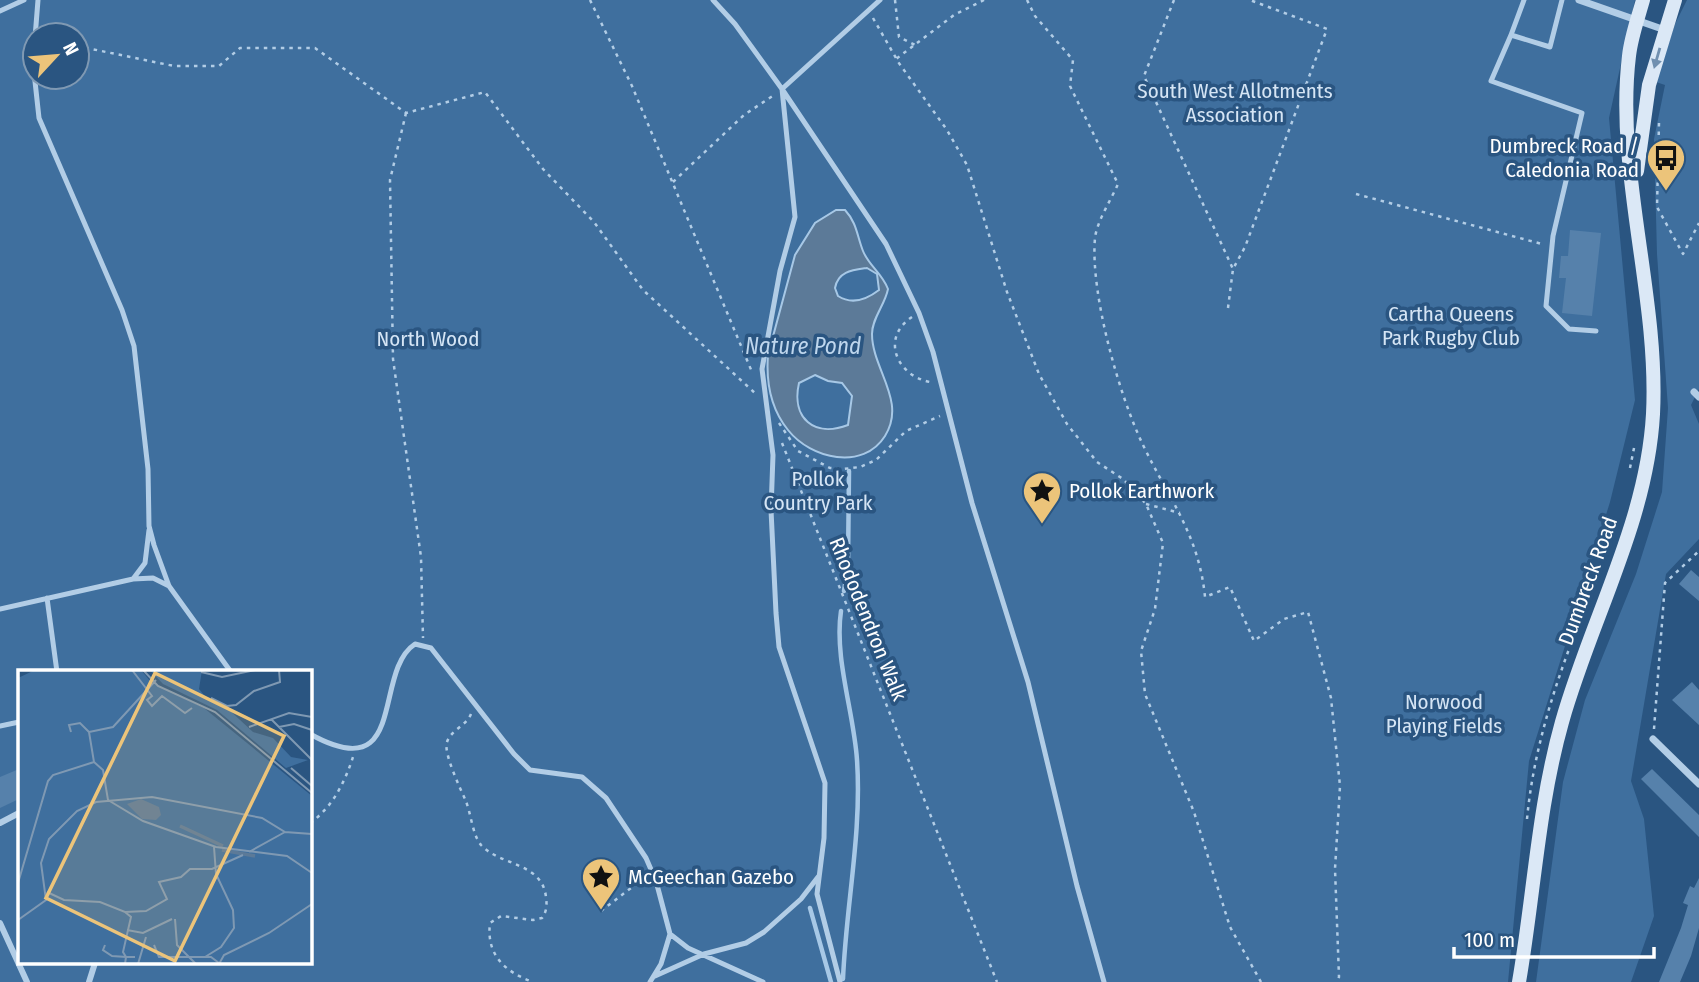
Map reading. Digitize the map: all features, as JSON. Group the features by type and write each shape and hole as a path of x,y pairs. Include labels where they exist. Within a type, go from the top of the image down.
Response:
{"main road":[{"name":"Dumbreck Road","path":"1519,982 1530,920 1540,821 1562,724 1591,633 1627,542 1643,485 1653,402 1650,330 1626,96 1629,56 1638,17 1646,0"},
{"name":"Dumbreck Road","path":"1634,190 1649,85 1675,0"}],"street":[{"path":"1579,0 1638,17 1665,30"},
{"path":"1653,739 1699,784"},
{"path":"0,823 18,814"},
{"path":"0,923 18,962"},
{"path":"19,964 27,982"},
{"path":"89,982 95,964"}],"lane":[{"path":"0,11 24,0"},
{"path":"38,0 33,63 39,118 122,310 134,346 148,469 149,526 145,563 133,579"},
{"path":"713,0 736,24 886,244 919,313 950,413 972,503 1028,682 1077,887 1104,982"},
{"path":"782,89 880,0"},
{"path":"1524,0 1491,81 1582,113 1552,247 1546,306 1569,329 1596,331"},
{"path":"1511,35 1550,47 1562,0"},
{"path":"782,89 795,216 762,369 764,401 773,454 771,510 779,647 825,783 824,838 817,894 839,982"},
{"path":"149,526 169,586 230,670"},
{"path":"0,609 133,579 153,578 169,586"},
{"path":"47,597 57,670"},
{"path":"312,735 332,746 356,746 366,743 383,725 398,664 410,647 423,643 431,648 530,770 582,777 592,783 632,834 653,873 670,934 655,976 650,982"},
{"path":"0,726 18,722"},
{"path":"655,976 705,954 746,943 764,932 792,908 818,877"},
{"path":"670,934 688,948 763,982"}],"path":[{"path":"590,0 673,182 754,377"},
{"path":"895,0 899,37 915,45"},
{"path":"896,59 954,15 984,0"},
{"path":"1027,0 1035,16 1073,60 1070,86 1118,184 1095,236 1097,284 1114,363 1142,443 1180,513 1202,565 1205,597 1230,587 1254,641 1284,619 1308,611 1331,698 1340,786 1335,869 1337,982"},
{"path":"1174,0 1144,76 1233,269"},
{"path":"1228,308 1233,269 1245,247 1327,29 1250,0"},
{"path":"869,10 896,59 947,130 967,165 1007,292 1039,374 1067,424 1097,462 1123,479 1146,504 1163,543 1155,609 1141,651 1145,694 1194,812 1230,927 1261,982"},
{"path":"91,49 174,66 219,65 240,48 315,48 406,113"},
{"path":"673,182 744,115 782,89"},
{"path":"406,113 485,92 543,169 594,222 643,290 764,401"},
{"path":"406,113 390,180 393,359 421,557 423,643"},
{"path":"1659,115 1657,207 1683,254 1699,223"},
{"path":"1356,194 1552,247"},
{"path":"919,313 902,326 895,341 896,354 901,367 909,376 930,383 940,378"},
{"path":"759,389 764,401"},
{"path":"778,421 798,451 830,468 844,469 860,467 876,460 906,431 950,413"},
{"path":"1629,474 1636,436"},
{"name":"Rhododendron Walk","path":"780,438 997,982"},
{"path":"1146,504 1180,513"},
{"path":"1653,739 1665,583 1699,551"},
{"path":"1525,831 1532,768 1564,658 1599,573"},
{"path":"475,704 469,720 447,742 446,752 481,846 529,871 540,881 545,893 546,912 542,918 533,920 501,916 490,923 489,942 497,958 515,975 533,982"},
{"path":"312,821 323,814 334,798 356,746"},
{"path":"601,911 653,873"}],"green space":[{"name":"North Wood","path":"0,0 1635,0 1609,118 1635,400 1610,502 1529,761 1508,982 0,982"},
{"path":"1687,0 1699,0 1699,389 1691,405 1699,424 1699,539 1666,574 1631,781 1644,819 1654,916 1631,982 1536,982 1563,782 1585,700 1636,574 1662,492 1668,408 1657,254 1654,139 1665,85 1656,82 1675,24"}],"water":[{"name":"Nature Pond","path":"836,210 845,210 866,256 888,289 874,322 872,334 873,347 891,398 891,423 885,436 875,447 864,454 851,457 823,454 798,440 777,413 769,385 768,355 795,255 815,223","holes":["867,268 877,274 879,290 859,300 838,296 835,288 839,278 847,272","815,375 842,383 852,396 848,425 825,429 815,427 802,415 797,395 799,383"]}],"building":[{"path":"1570,230 1601,233 1592,316 1562,313 1566,278 1559,278 1561,256 1568,256"},
{"path":"1691,570 1699,577 1699,601 1679,584"},
{"path":"1692,682 1699,690 1699,725 1672,700"},
{"path":"18,769 18,799 0,808 0,777"},
{"path":"1652,769 1699,815 1699,837 1641,779"},
{"path":"1699,878 1699,928 1691,956 1680,982 1659,982 1688,905 1683,903 1690,886 1694,888"}],"waterway":[{"path":"844,591 848,565 849,471"},
{"path":"841,611 840,648 855,742 858,787 856,842 843,979"},
{"path":"810,908 831,982"}],"place":[{"name":"Dumbreck Road / Caledonia Road","path":"1666,192"},
{"name":"Pollok Earthwork","path":"1042,525"},
{"name":"McGeechan Gazebo","path":"601,911"}],"park label":[{"name":"South West Allotments Association","path":"1235,103"},
{"name":"Cartha Queens Park Rugby Club","path":"1451,326"},
{"name":"Pollok Country Park","path":"818,491"},
{"name":"Norwood Playing Fields","path":"1444,714"}]}
